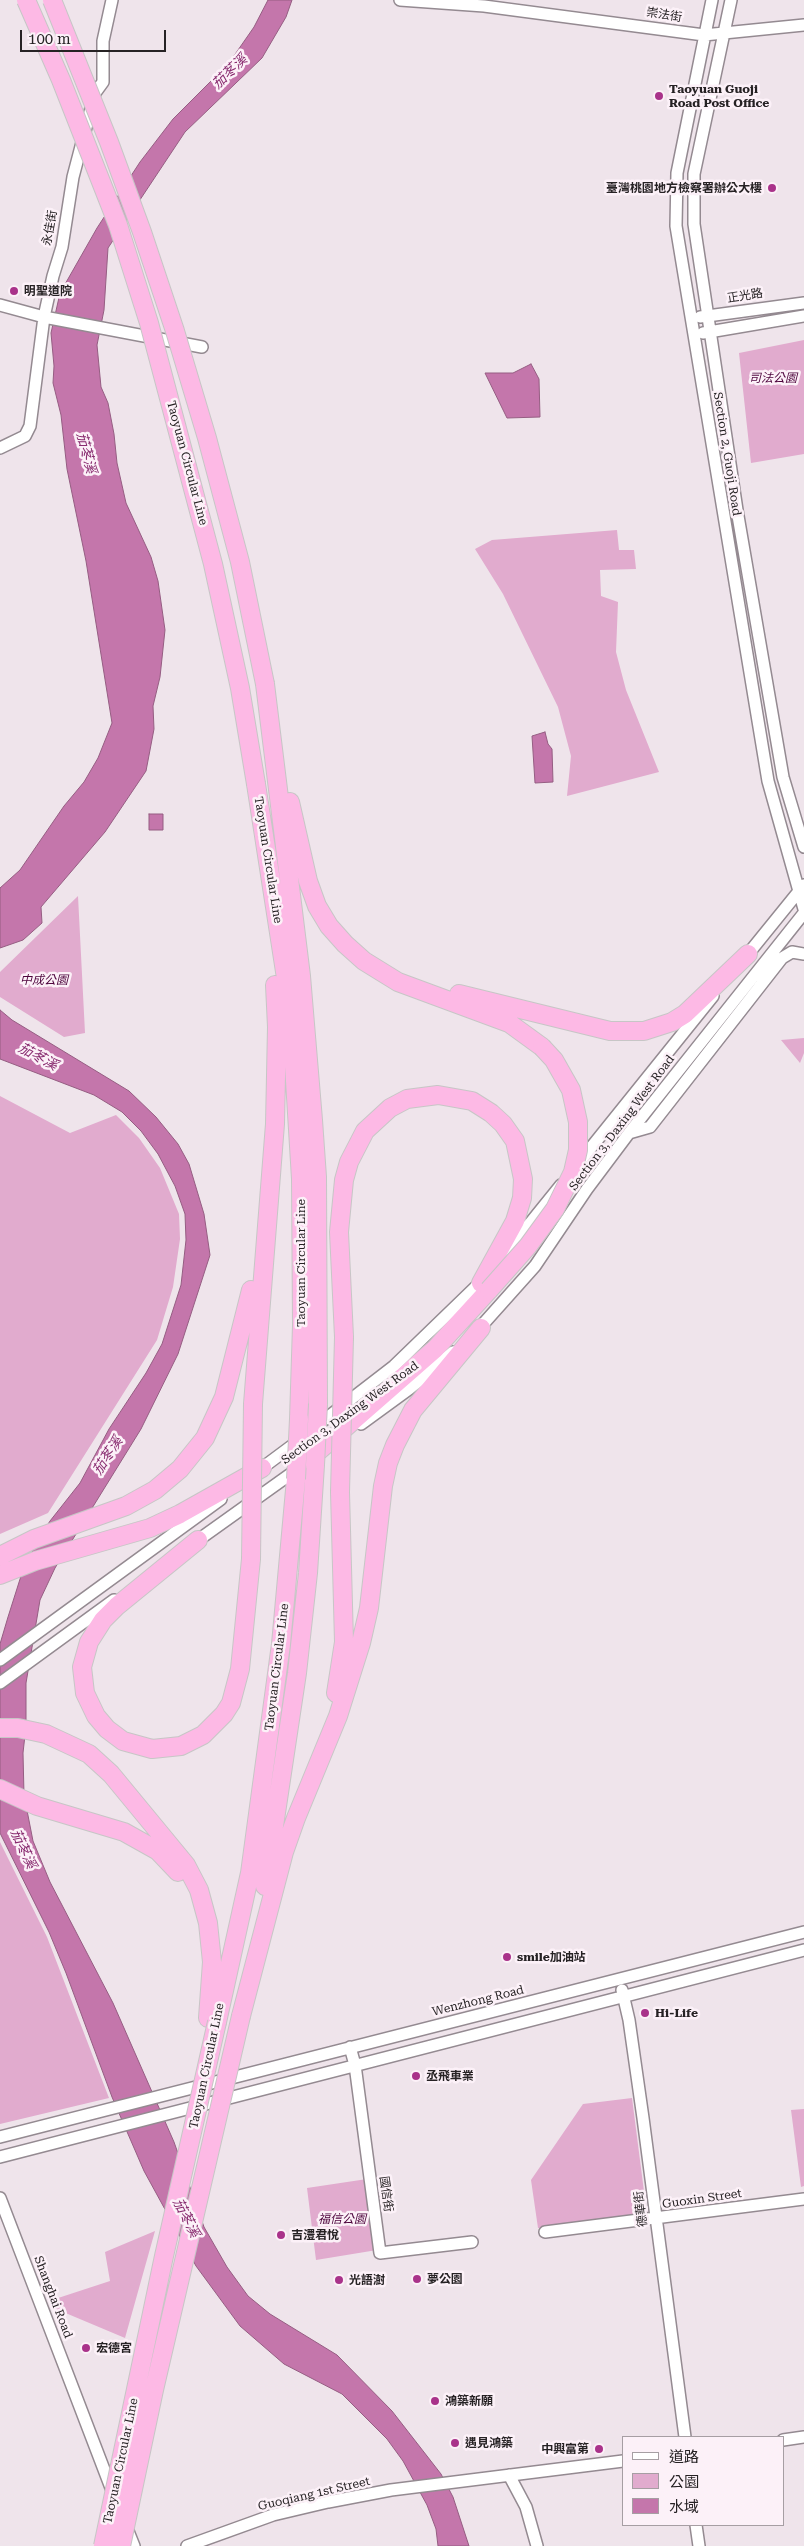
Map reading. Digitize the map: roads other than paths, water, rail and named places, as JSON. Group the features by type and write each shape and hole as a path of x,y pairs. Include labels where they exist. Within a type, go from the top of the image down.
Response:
{"highway":[{"name":"Taoyuan Circular Line","path":"26,0 118,225 182,438 213,564 240,688 286,978 294,1064 301,1179 302,1325 299,1419 304,1469 308,1573 297,1673 267,1874 241,2016 165,2344 121,2546"},
{"name":"Taoyuan Circular Line","path":"52,0 110,142 142,232 175,331 207,438 240,562 265,684 281,780 301,976 317,1177 318,1404 304,1469 250,1873 212,2022 201,2095 164,2256 103,2546"},
{"path":"281,780 317,906 329,926 364,961 398,982 509,1023 542,1047 559,1068 571,1090 578,1122 578,1150 573,1172 555,1209 528,1246 485,1287 435,1349 304,1469"},
{"path":"198,1540 110,1613 94,1632 84,1656 82,1680 90,1705 107,1729 123,1741 138,1746 168,1749 193,1741 214,1727 231,1703 243,1651 251,1559 252,1404 271,1176 277,1027 269,865"},
{"path":"364,961 404,979 431,987 591,1027 630,1032 658,1027 685,1014 748,954"},
{"path":"312,1777 338,1688 344,1642 340,1492 344,1337 339,1232 344,1180 349,1162 365,1131 390,1108 407,1099 438,1095 472,1102 497,1118 515,1142 524,1179 522,1198 515,1221 485,1287"},
{"path":"0,1556 34,1539 126,1506 166,1482 180,1469 205,1438 224,1397 257,1263 271,1176"},
{"path":"241,2016 284,1852 312,1777 338,1716 361,1643 369,1608 383,1486 395,1445 413,1410 481,1328"},
{"path":"0,1575 35,1560 150,1528 180,1514 262,1468"},
{"path":"0,1728 18,1728 46,1734 71,1744 102,1764 132,1798 186,1866 205,1906 211,1947 212,2022"},
{"path":"0,1789 11,1796 38,1806 124,1832 146,1844 168,1861 186,1884 205,1923 211,1947"}],"street":[{"name":"永佳街","path":"0,448 25,436 30,426 44,317 52,276 62,247 73,177 95,92 103,82 103,41 112,0"},
{"name":"崇法街","path":"400,0 484,3 704,36 724,32 804,25"},
{"name":"Section 2, Guoji Road","path":"712,0 704,36 702,57 677,173 675,195 676,226 768,781 802,888 804,909"},
{"name":"Section 2, Guoji Road","path":"731,0 694,174 692,192 694,224 753,602 783,777 804,847"},
{"name":"正光路","path":"691,318 804,302"},
{"path":"0,305 44,317 202,347"},
{"path":"694,334 804,316"},
{"path":"738,605 753,602"},
{"name":"Section 3, Daxing West Road","path":"0,1660 262,1468 394,1366 485,1287 802,888"},
{"name":"Section 3, Daxing West Road","path":"0,1683 198,1540 304,1469 409,1389 481,1328 536,1266 629,1132 804,913"},
{"path":"629,1132 650,1127 782,958 792,952 804,954"},
{"name":"Wenzhong Road","path":"0,2137 111,2111 350,2047 804,1932"},
{"path":"0,2157 804,1950"},
{"name":"德華街","path":"619,1979 624,1996 644,2118 685,2436"},
{"name":"國信街","path":"350,2047 355,2065 380,2253 472,2242"},
{"path":"136,2104 142,2121"},
{"name":"Shanghai Road","path":"0,2198 134,2546"},
{"name":"Guoxin Street","path":"545,2232 656,2220 804,2200"},
{"path":"784,2440 804,2437"},
{"path":"536,2546 526,2507 509,2475 622,2461"},
{"name":"Guoqiang 1st Street","path":"187,2546 273,2515 391,2490 509,2475"},
{"path":"696,2526 699,2546"}],"water":[{"name":"茄苳溪","path":"268,0 292,0 286,17 262,58 185,132 108,248 104,310 97,345 101,387 108,403 117,463 126,503 151,557 158,581 165,630 160,677 153,706 154,729 146,771 105,832 41,907 42,923 23,940 0,948 0,888 20,870 64,806 84,782 98,758 112,723 86,561 67,469 61,415 53,383 54,366 51,333 60,293 97,228 140,162 173,119 229,63 254,27"},
{"path":"531,364 539,379 540,417 507,418 485,373 513,373"},
{"path":"545,732 548,744 552,749 553,782 535,783 532,736"},
{"path":"149,814 163,814 163,830 149,830"},
{"name":"茄苳溪","path":"0,1010 12,1020 129,1091 156,1117 178,1144 189,1164 204,1214 210,1255 178,1354 141,1429 55,1568 40,1600 26,1683 26,1726 23,1753 24,1795 33,1841 50,1882 113,2003 174,2142 204,2227 227,2267 248,2296 270,2314 337,2355 392,2411 441,2474 453,2497 469,2546 438,2546 436,2529 427,2505 403,2461 387,2439 342,2394 284,2364 240,2326 196,2266 144,2171 112,2097 49,1932 0,1833 0,1644 8,1617 21,1576 36,1543 50,1521 80,1483 109,1429 146,1373 162,1344 181,1285 186,1240 185,1214 175,1186 158,1154 141,1131 122,1112 94,1095 0,1059"}],"place":[{"name":"Taoyuan Guoji Road Post Office","path":"659,96"},
{"name":"臺灣桃園地方檢察署辦公大樓","path":"772,188"},
{"name":"明聖道院","path":"14,291"},
{"name":"smile加油站","path":"507,1957"},
{"name":"Hi-Life","path":"645,2013"},
{"name":"丞飛車業","path":"416,2076"},
{"name":"吉澧君悅","path":"281,2235"},
{"name":"夢公園","path":"417,2279"},
{"name":"光語澍","path":"339,2280"},
{"name":"宏德宮","path":"86,2348"},
{"name":"鴻築新願","path":"435,2401"},
{"name":"遇見鴻築","path":"455,2443"},
{"name":"中興富第","path":"599,2449"}],"park label":[{"name":"司法公園","path":"773,378"},
{"name":"中成公園","path":"44,980"},
{"name":"福信公園","path":"342,2219"}]}
